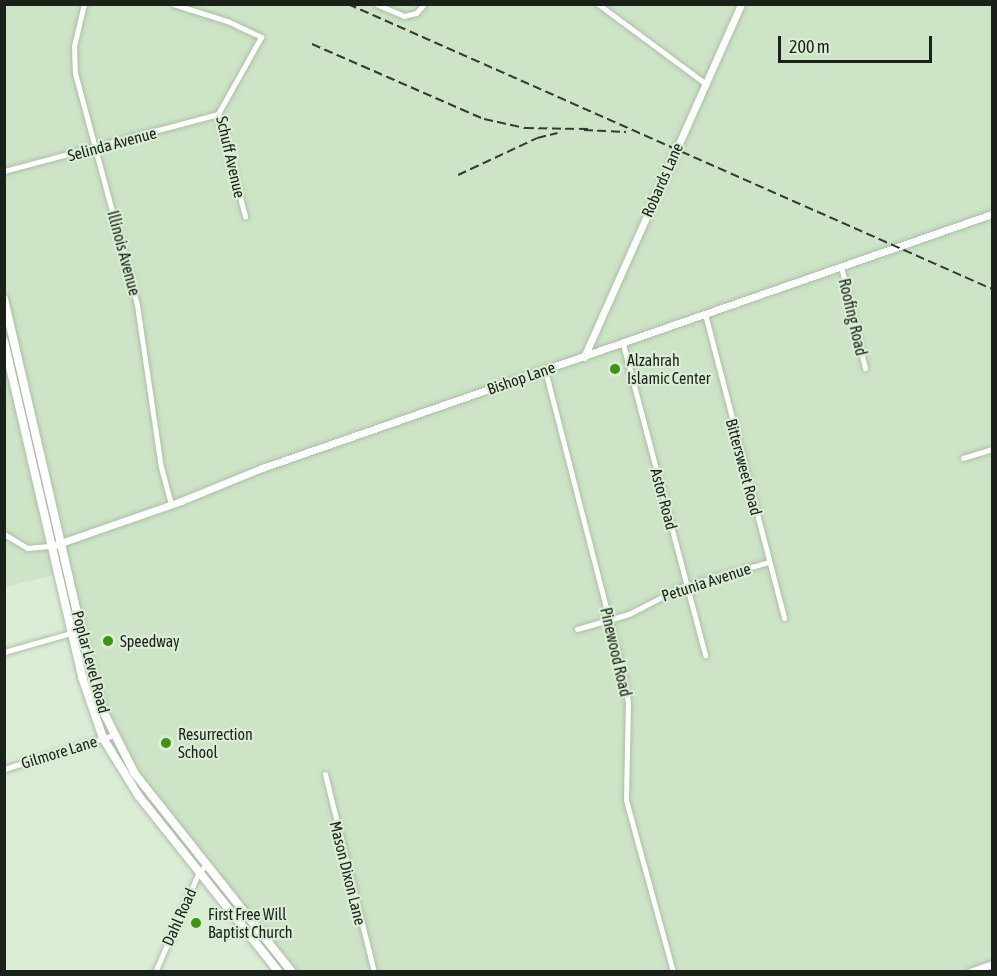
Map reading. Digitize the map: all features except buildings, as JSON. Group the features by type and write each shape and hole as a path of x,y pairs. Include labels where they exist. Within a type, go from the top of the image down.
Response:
{"main road":[{"name":"Poplar Level Road","path":"4,299 96,692 114,735 135,774 292,972"},
{"name":"Poplar Level Road","path":"4,341 85,691 103,738 138,795 279,972"}],"street":[{"name":"Illinois Avenue","path":"84,4 73,62 137,305 161,467 171,505"},
{"name":"Schuff Avenue","path":"173,4 227,21 261,37 218,114 245,216"},
{"path":"376,4 404,16 416,13 424,4"},
{"path":"598,4 706,84"},
{"name":"Robards Lane","path":"584,357 741,4"},
{"name":"Selinda Avenue","path":"4,171 95,149 218,114"},
{"name":"Bishop Lane","path":"52,546 171,505 262,468 993,214"},
{"name":"Roofing Road","path":"841,266 865,368"},
{"name":"Bittersweet Road","path":"705,314 784,618"},
{"name":"Astor Road","path":"623,344 705,655"},
{"name":"Pinewood Road","path":"544,370 609,618 628,702 626,800 673,972"},
{"path":"963,458 993,449"},
{"path":"4,534 27,548 52,546"},
{"name":"Petunia Avenue","path":"577,629 629,614 659,595 686,585 769,562"},
{"path":"4,652 81,630"},
{"name":"Gilmore Lane","path":"4,769 114,735"},
{"name":"Mason Dixon Lane","path":"324,774 374,972"},
{"name":"Dahl Road","path":"155,972 199,872 207,865"},
{"path":"970,972 993,964"}],"shaded area":[{"path":"4,5 992,5 992,971 279,971 123,773 85,691 58,574 5,587"}],"railway":[{"path":"348,4 992,289"},
{"path":"312,44 484,119 525,128 592,129"},
{"path":"584,130 626,132"},
{"path":"458,175 537,138 557,133"}],"place":[{"name":"Alzahrah Islamic Center","path":"615,369"},
{"name":"Speedway","path":"108,641"},
{"name":"Resurrection School","path":"166,743"},
{"name":"First Free Will Baptist Church","path":"196,923"}]}
